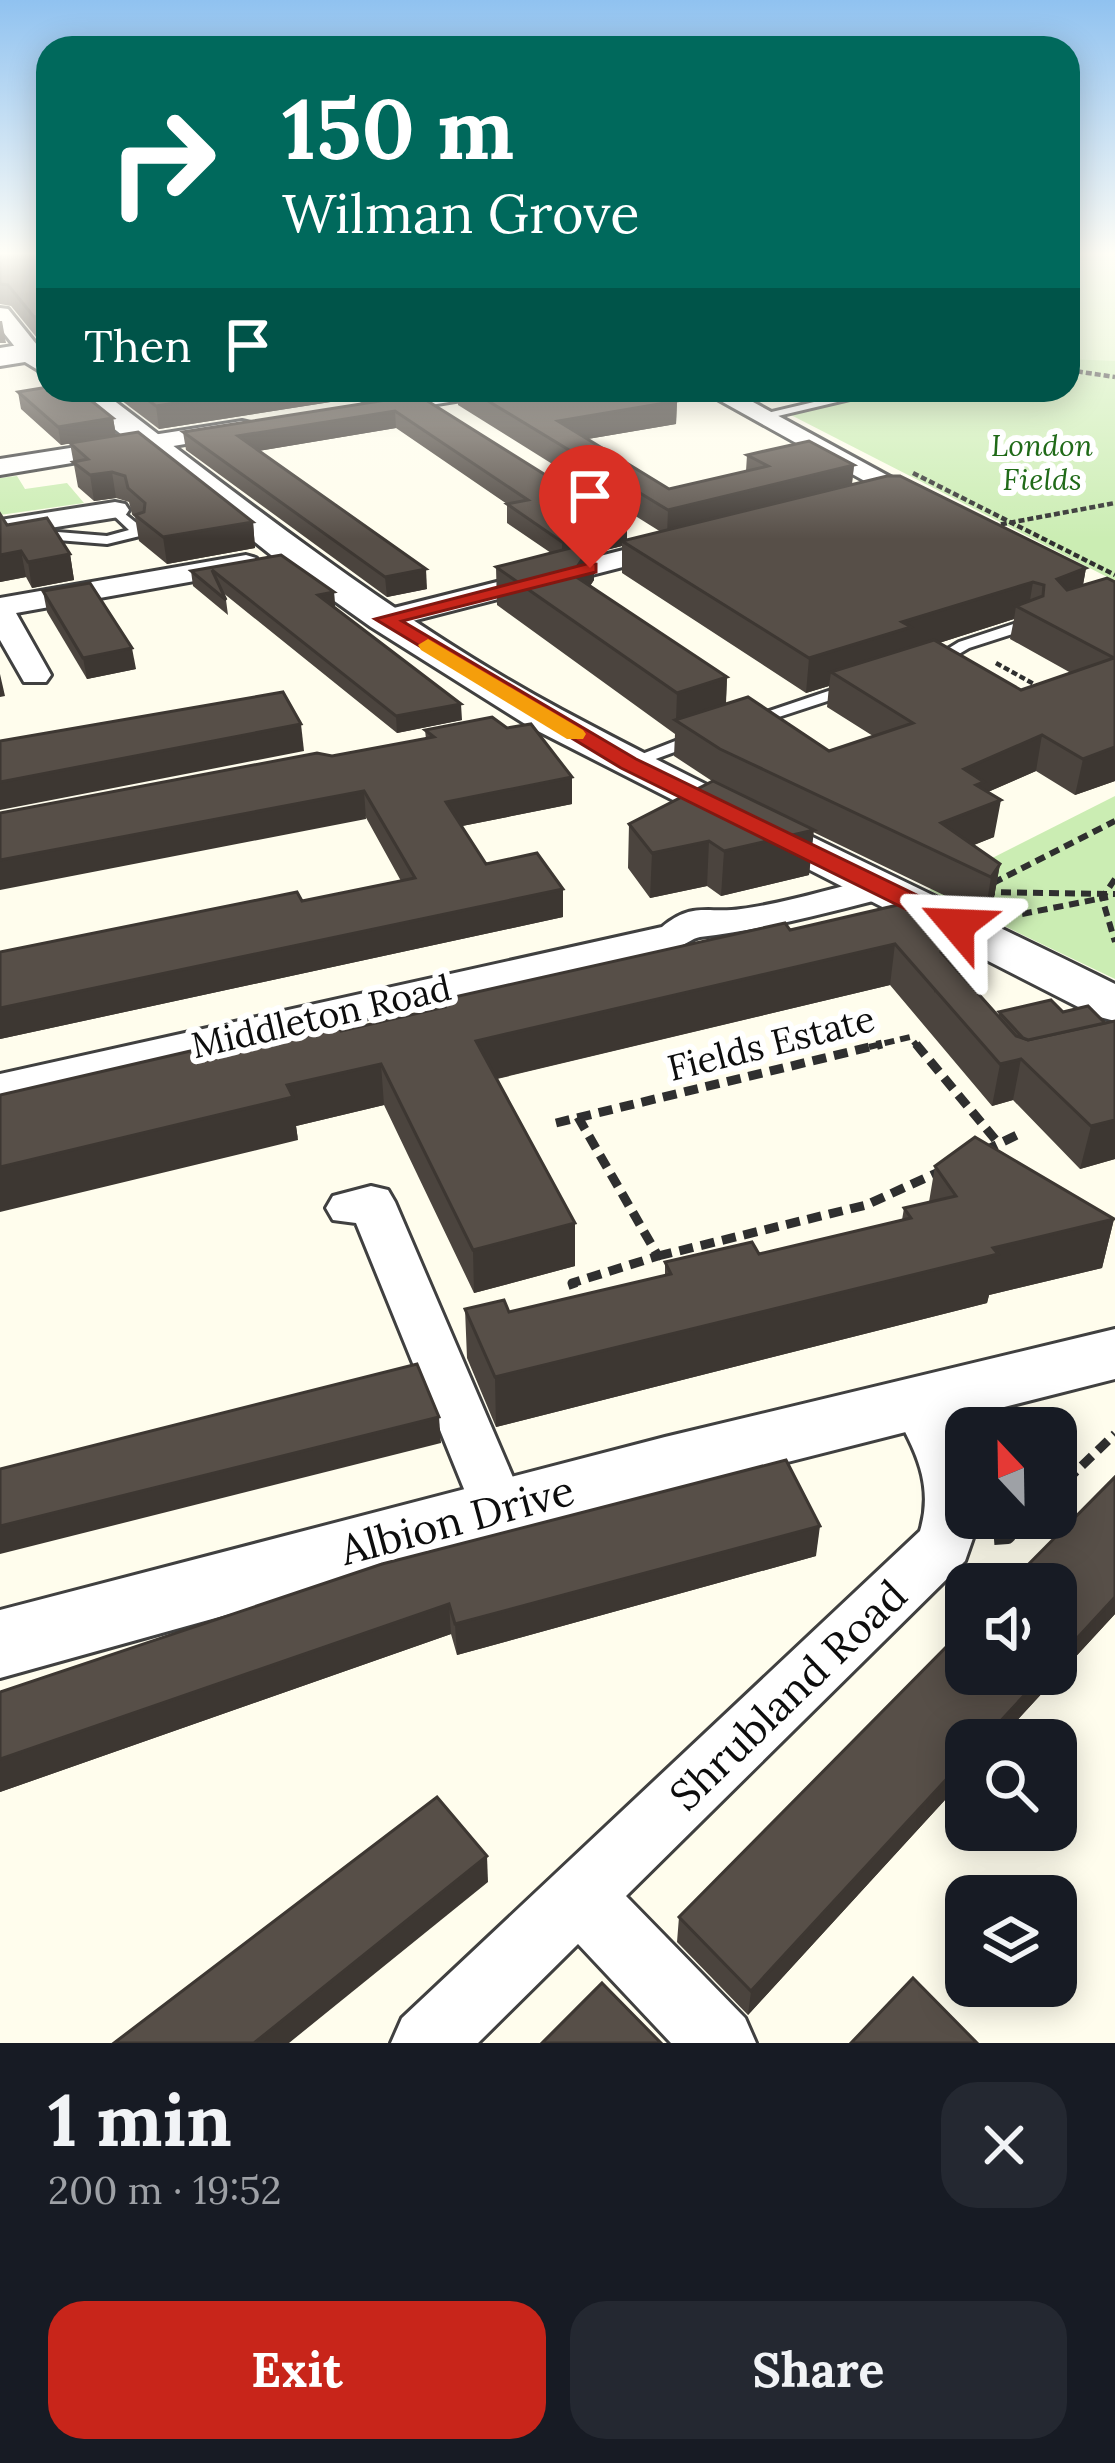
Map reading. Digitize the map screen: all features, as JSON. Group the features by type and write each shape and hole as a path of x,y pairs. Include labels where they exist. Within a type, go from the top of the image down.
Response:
{"street":[{"path":"0,357 36,356"},
{"path":"97,402 294,555 385,619 545,718 628,764 1115,1005"},
{"path":"350,411 406,402"},
{"path":"429,402 463,424"},
{"path":"735,402 889,485"},
{"path":"0,467 263,425"},
{"path":"1,528 115,510"},
{"path":"623,526 660,549"},
{"path":"385,619 700,539"},
{"path":"35,676 0,610 294,555"},
{"path":"494,731 545,718"},
{"name":"Middleton Road","path":"0,1088 880,888"},
{"path":"350,1208 371,1202 499,1510"},
{"path":"917,1404 1115,1354"},
{"name":"Albion Drive","path":"0,1644 917,1404"},
{"name":"Shrubland Road","path":"427,2043 945,1544 957,1508 952,1470 917,1404"},
{"path":"579,1896 720,2043"}],"lane":[{"path":"761,416 826,402"},
{"path":"923,666 945,659 964,645 1029,624"},
{"path":"945,659 962,662 1019,695"},
{"path":"628,764 664,748 879,680"}],"path":[{"path":"1080,372 1115,377"},
{"path":"889,485 1012,522 1115,575"},
{"path":"980,530 1115,503"},
{"path":"964,645 1060,698"},
{"path":"1019,695 1042,688"},
{"path":"982,892 1008,872 1115,821"},
{"path":"1115,879 1109,895 1115,942"},
{"path":"969,892 1109,895"},
{"path":"1016,915 1109,895"},
{"name":"Fields Estate","path":"556,1123 910,1036 1000,1144"},
{"path":"578,1118 658,1256"},
{"path":"980,1153 1019,1134"},
{"path":"586,1321 572,1283 658,1256 866,1205 962,1161"},
{"path":"1077,1471 1115,1434"}],"green space":[{"name":"London Fields","path":"1080,348 1115,348 1115,581 787,413 840,402 1080,402"},
{"path":"1080,348 1115,348 1115,361 1080,360"},
{"path":"17,476 25,489 67,483 84,503 0,515 0,478"},
{"path":"1115,796 1115,979 929,890"}],"building":[{"path":"36,389 36,402 93,402 113,418 58,427 18,392"},
{"path":"374,402 429,402 627,526 562,542 507,504 528,500 395,411 238,436 426,569 385,577 183,432"},
{"path":"490,402 671,402 558,421 669,489 768,466 747,455 809,441 854,465 668,510"},
{"path":"138,432 253,522 163,537 135,515 144,512 145,503 128,488 125,476 112,472 90,475 73,462 88,459 70,443"},
{"path":"900,476 1086,568 1057,579 1067,590 1107,578 1115,582 1115,747 1083,759 1042,735 964,769 984,782 976,785 1001,800 941,823 1000,864 991,877 720,749 675,720 748,697 829,751 913,723 831,672 934,640 1021,690 1114,658 1016,606 1043,596 1044,585 1033,582 902,622 911,627 809,658 622,541"},
{"path":"0,514 7,525 47,518 70,554 28,562 21,551 0,555"},
{"path":"594,542 572,574 727,677 677,693 496,567"},
{"path":"281,555 334,592 318,595 461,704 396,716 212,570 226,600 191,571"},
{"path":"90,583 132,648 83,658 43,591"},
{"path":"283,692 301,724 0,782 0,741"},
{"path":"492,717 507,728 531,724 572,777 446,802 486,864 537,853 563,889 0,1008 0,952 297,892 302,901 415,878 364,791 0,860 0,813 317,753 332,756 434,737 425,730"},
{"path":"713,781 814,830 724,851 709,841 652,853 629,824"},
{"path":"915,901 952,940 941,952 1016,1036 1028,1040 1115,1021 1115,1120 1091,1126 1021,1059 1000,1064 895,944 476,1041 575,1223 473,1250 381,1064 287,1085 293,1097 0,1167 0,1095 264,1034 266,1038 337,1022 341,1031 445,1007 441,1000 785,923 790,930"},
{"path":"1051,1000 1063,1012 1088,1006 1105,1023 1028,1040 999,1012"},
{"path":"975,1137 1114,1219 993,1248 998,1254 495,1377 465,1309 504,1300 509,1312 671,1274 665,1262 752,1242 759,1254 911,1218 904,1208 956,1196 935,1166"},
{"path":"417,1364 439,1417 0,1526 0,1469"},
{"path":"786,1460 820,1526 455,1624 449,1604 0,1759 0,1692 382,1564"},
{"path":"1115,1477 1115,1597 1077,1638 1077,1563 1030,1563 1054,1539 1077,1539 1077,1515"},
{"path":"945,1648 945,1695 1025,1695 1002,1719 945,1719 945,1781 751,1991 679,1917"},
{"path":"437,1797 487,1856 254,2043 114,2043"},
{"path":"913,1978 977,2043 851,2043"},
{"path":"602,1983 661,2043 542,2043"}],"slow traffic":[{"path":"428,645 575,734"}],"route":[{"path":"590,568 385,619 628,764 957,925"}]}
